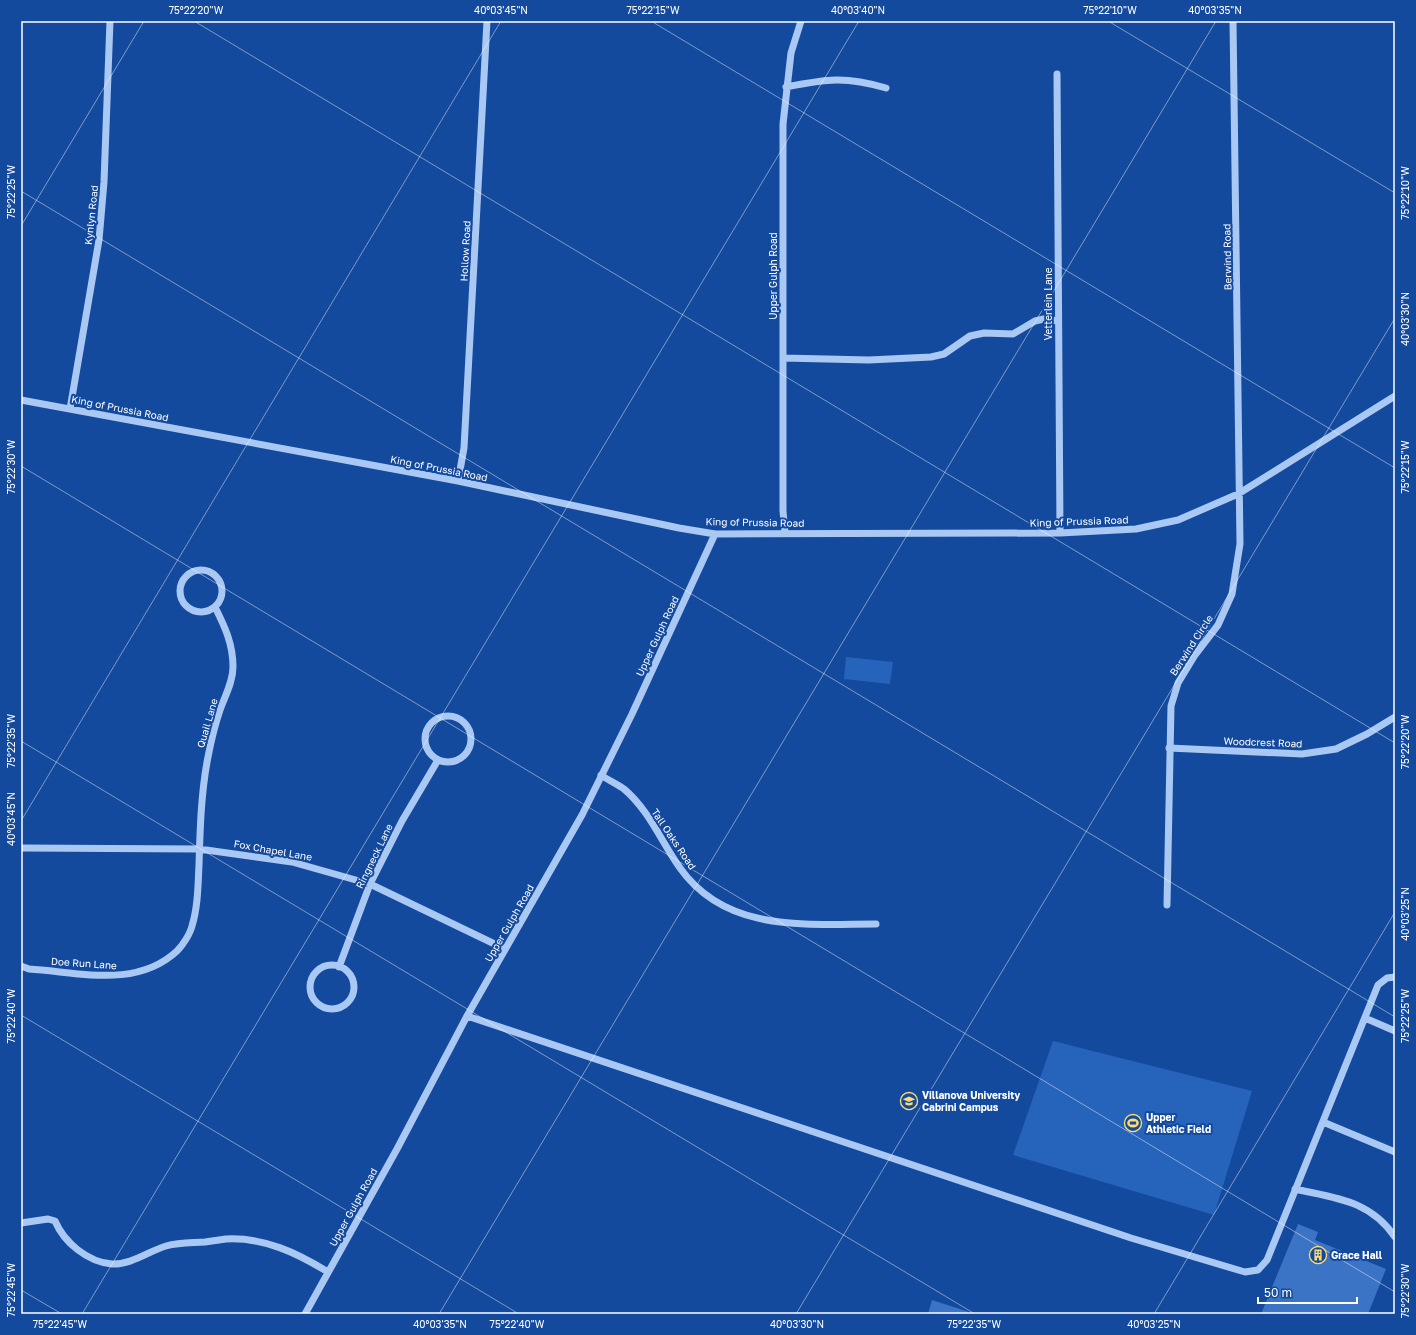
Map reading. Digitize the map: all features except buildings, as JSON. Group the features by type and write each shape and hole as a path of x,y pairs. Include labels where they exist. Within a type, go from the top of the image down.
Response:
{"street":[{"name":"Kynlyn Road","path":"70,409 99,240 104,182 110,21"},
{"name":"Hollow Road","path":"458,481 465,440 487,21"},
{"name":"Upper Gulph Road","path":"785,533 783,512 783,124 791,53 801,21"},
{"name":"Berwind Road","path":"1233,21 1239,432 1238,494"},
{"name":"Vetterlein Lane","path":"1057,74 1060,533"},
{"path":"786,87 823,80 845,79 863,81 886,88"},
{"path":"783,358 869,360 931,356 944,354 970,336 984,333 1013,334 1036,321 1044,319 1058,321"},
{"name":"King of Prussia Road","path":"21,400 458,481 679,528 715,534 1060,533 1136,529 1178,520 1238,494 1395,396"},
{"name":"Berwind Circle","path":"1167,905 1171,706 1178,683 1195,655 1218,624 1232,594 1240,544 1238,494"},
{"name":"Upper Gulph Road","path":"306,1314 505,949 582,815 600,775 632,714 715,534"},
{"path":"199,569 206,570 218,577 221,582 222,594 215,607 204,612 195,612 182,602 179,588 187,574 199,569"},
{"name":"Quail Lane","path":"199,849 205,772 211,741 230,684 233,669 233,653 230,638 215,607"},
{"path":"447,716 455,717 462,721 469,730 471,743 468,750 457,761 449,762 438,760 427,750 425,734 428,727 436,720 447,716"},
{"name":"Woodcrest Road","path":"1169,748 1302,754 1336,749 1367,734 1395,717"},
{"name":"Ringneck Lane","path":"339,967 370,884 402,821 438,760"},
{"name":"Tall Oaks Road","path":"600,775 624,789 658,832 681,869 698,889 719,904 742,915 801,924 876,924"},
{"name":"Fox Chapel Lane","path":"21,848 199,849 292,862 370,884 505,949"},
{"name":"Doe Run Lane","path":"21,966 29,969 118,976 143,972 157,966 178,950 192,926 197,901 199,849"},
{"path":"328,966 339,967 349,973 352,978 354,992 351,999 343,1006 336,1009 327,1009 314,1000 310,986 312,979 322,968 328,966"},
{"path":"468,1016 1131,1238 1245,1272 1258,1270 1266,1260 1378,985 1387,978 1395,977"},
{"path":"1365,1018 1395,1031"},
{"path":"1323,1122 1395,1152"},
{"path":"1295,1189 1350,1201 1383,1222 1395,1237"},
{"path":"21,1223 48,1219 55,1220 68,1243 98,1261 112,1264 123,1263 166,1246 184,1242 205,1242 227,1239 256,1240 285,1248 328,1272"}],"shaded area":[{"path":"846,657 893,662 890,684 844,679"},
{"name":"Upper Athletic Field","path":"1053,1041 1252,1091 1214,1215 1013,1155"}],"place":[{"name":"Villanova University Cabrini Campus","path":"909,1101"},
{"name":"Upper Athletic Field","path":"1133,1123"},
{"name":"Grace Hall","path":"1318,1255"}]}
